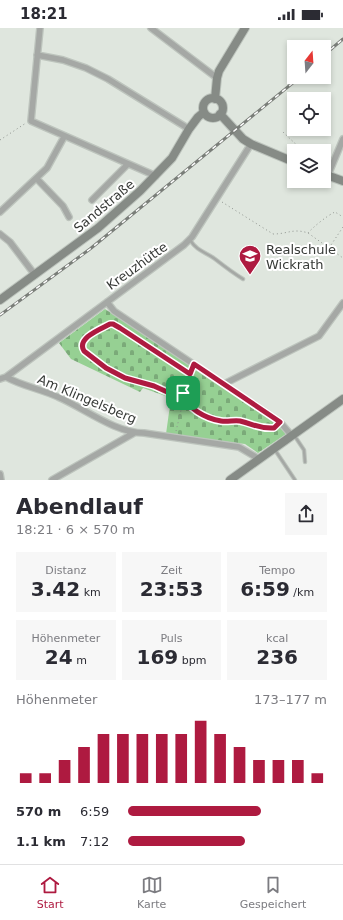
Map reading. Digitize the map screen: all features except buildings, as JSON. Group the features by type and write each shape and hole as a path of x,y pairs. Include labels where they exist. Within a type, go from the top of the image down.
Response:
{"main road":[{"path":"215,99 217,78 222,65 245,28"},
{"path":"211,98 215,99 218,100 222,107 220,114 211,118 204,112 204,105 205,102 211,98"},
{"name":"Sandstraße","path":"0,300 98,228 156,176 172,158 189,129 204,112"},
{"path":"220,114 243,139 251,144 287,159"},
{"path":"331,176 343,181"},
{"path":"230,480 343,399"}],"street":[{"path":"40,28 31,122 156,176"},
{"path":"151,28 217,78"},
{"path":"37,55 63,60 86,68 108,79 189,129"},
{"path":"0,212 47,168 64,137"},
{"path":"331,164 343,139"},
{"name":"Kreuzhütte","path":"3,378 184,245 189,240 251,144"},
{"path":"92,200 128,164"},
{"path":"37,179 63,206 69,217"},
{"path":"0,234 10,242 35,275"},
{"path":"107,302 114,311 280,422 292,435"},
{"path":"224,384 319,336 343,303"},
{"name":"Am Klingelsberg","path":"3,378 55,396 119,428 134,433 144,433 238,447 259,459"},
{"path":"52,480 134,433"},
{"path":"0,474 1,480"}],"lane":[{"path":"189,240 198,250 215,259 243,279"},
{"path":"292,435 304,450 305,462"},
{"path":"274,448 295,480"}],"path":[{"path":"0,140 26,123 31,122"},
{"path":"283,132 296,144"},
{"path":"216,199 273,234 280,234 295,230 308,233 343,258"},
{"path":"308,233 313,226 335,212 343,216"},
{"path":"329,248 343,227"},
{"path":"183,393 182,396 176,396 154,386 125,378 106,368 84,351 82,348 83,343 96,331 113,324 190,374"},
{"path":"174,438 184,398 183,393 194,364"},
{"path":"184,398 195,410 221,421 240,421 262,428 274,428 280,422"}],"green space":[{"path":"105,309 277,423 286,434 258,453 245,444 166,434 171,398 143,388 140,392 71,359 59,343"}],"railway":[{"path":"331,49 343,39"},
{"path":"0,315 90,249 291,84"}],"place":[{"name":"Realschule Wickrath","path":"250,276"}],"route":[{"path":"113,324 190,374 194,364 280,422 274,428 262,428 240,421 221,421 207,416 191,407 184,398 183,393 180,397 176,396 154,386 125,378 106,368 84,351 82,348 84,340 96,331 113,324"}]}
